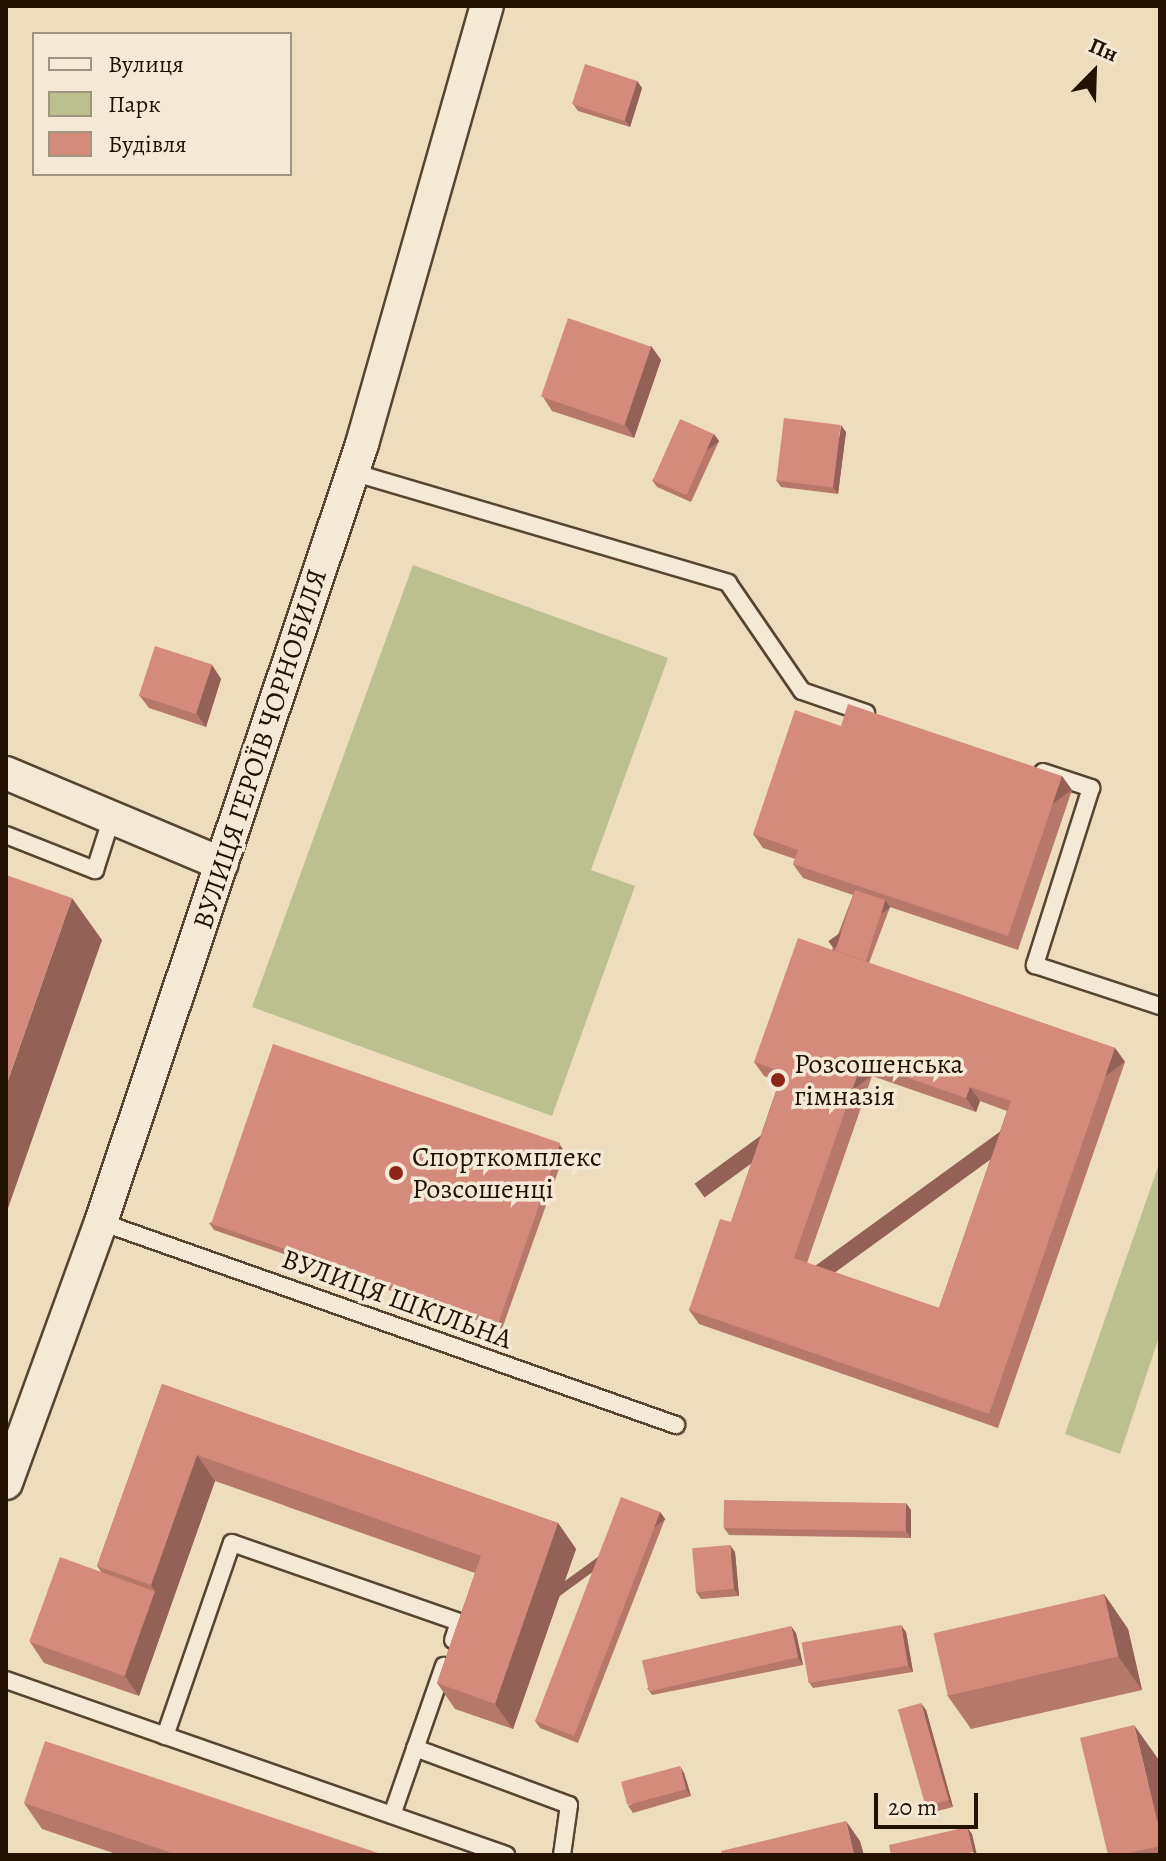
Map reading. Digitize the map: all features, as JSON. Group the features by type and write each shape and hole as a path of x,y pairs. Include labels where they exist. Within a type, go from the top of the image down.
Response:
{"street":[{"name":"ВУЛИЦЯ ГЕРОЇВ ЧОРНОБИЛЯ","path":"6,1483 15,1426 101,1222 352,472 487,6"},
{"path":"6,773 111,820 222,864"}],"lane":[{"path":"352,472 728,583 802,691 888,720"},
{"path":"1018,764 1091,788 1035,965 1160,1006"},
{"path":"6,835 95,870 111,820"},
{"name":"ВУЛИЦЯ ШКІЛЬНА","path":"101,1222 676,1425"},
{"path":"165,1736 232,1543 459,1622 392,1815"},
{"path":"6,1680 506,1855"},
{"path":"415,1748 569,1805 562,1855"}],"green space":[{"path":"413,565 668,658 591,870 635,886 552,1116 252,1007"},
{"path":"1160,1161 1160,1334 1120,1454 1065,1434"}],"building":[{"path":"585,64 637,81 624,121 572,104"},
{"path":"568,318 651,347 624,425 541,396"},
{"path":"784,418 841,425 833,487 776,481"},
{"path":"680,419 714,434 687,495 653,480"},
{"path":"155,646 212,665 196,714 139,695"},
{"path":"848,704 1062,776 1008,936 793,864 798,850 753,834 795,710 841,726"},
{"path":"6,875 72,898 6,1086"},
{"path":"855,890 885,900 866,961 835,951"},
{"path":"798,938 1115,1048 989,1414 689,1310 720,1219 731,1222 783,1072 754,1062","holes":["862,1062 966,1098 970,1087 1011,1101 939,1308 794,1258"]},
{"name":"Спорткомплекс Розсошенці","path":"273,1044 560,1143 499,1323 211,1224"},
{"path":"162,1384 558,1523 495,1704 437,1683 481,1556 197,1455 151,1585 97,1566"},
{"path":"621,1497 660,1512 574,1736 535,1721"},
{"path":"724,1500 906,1503 905,1531 724,1528"},
{"path":"730,1545 734,1589 696,1592 692,1548"},
{"path":"60,1557 155,1592 124,1676 29,1642"},
{"path":"1104,1594 1118,1656 948,1696 933,1633"},
{"path":"901,1625 908,1665 809,1683 802,1643"},
{"path":"791,1626 798,1657 649,1692 642,1660"},
{"path":"921,1703 949,1800 926,1807 898,1710"},
{"path":"1134,1725 1160,1832 1160,1846 1108,1855 1080,1738"},
{"path":"45,1741 384,1855 178,1855 24,1803"},
{"path":"680,1766 686,1789 627,1805 621,1782"},
{"path":"846,1821 854,1855 722,1855 721,1851"},
{"path":"967,1827 973,1852 961,1855 891,1855 889,1845"}],"place":[{"name":"Розсошенська гімназія","path":"778,1080"},
{"name":"Спорткомплекс Розсошенці","path":"396,1173"}]}
